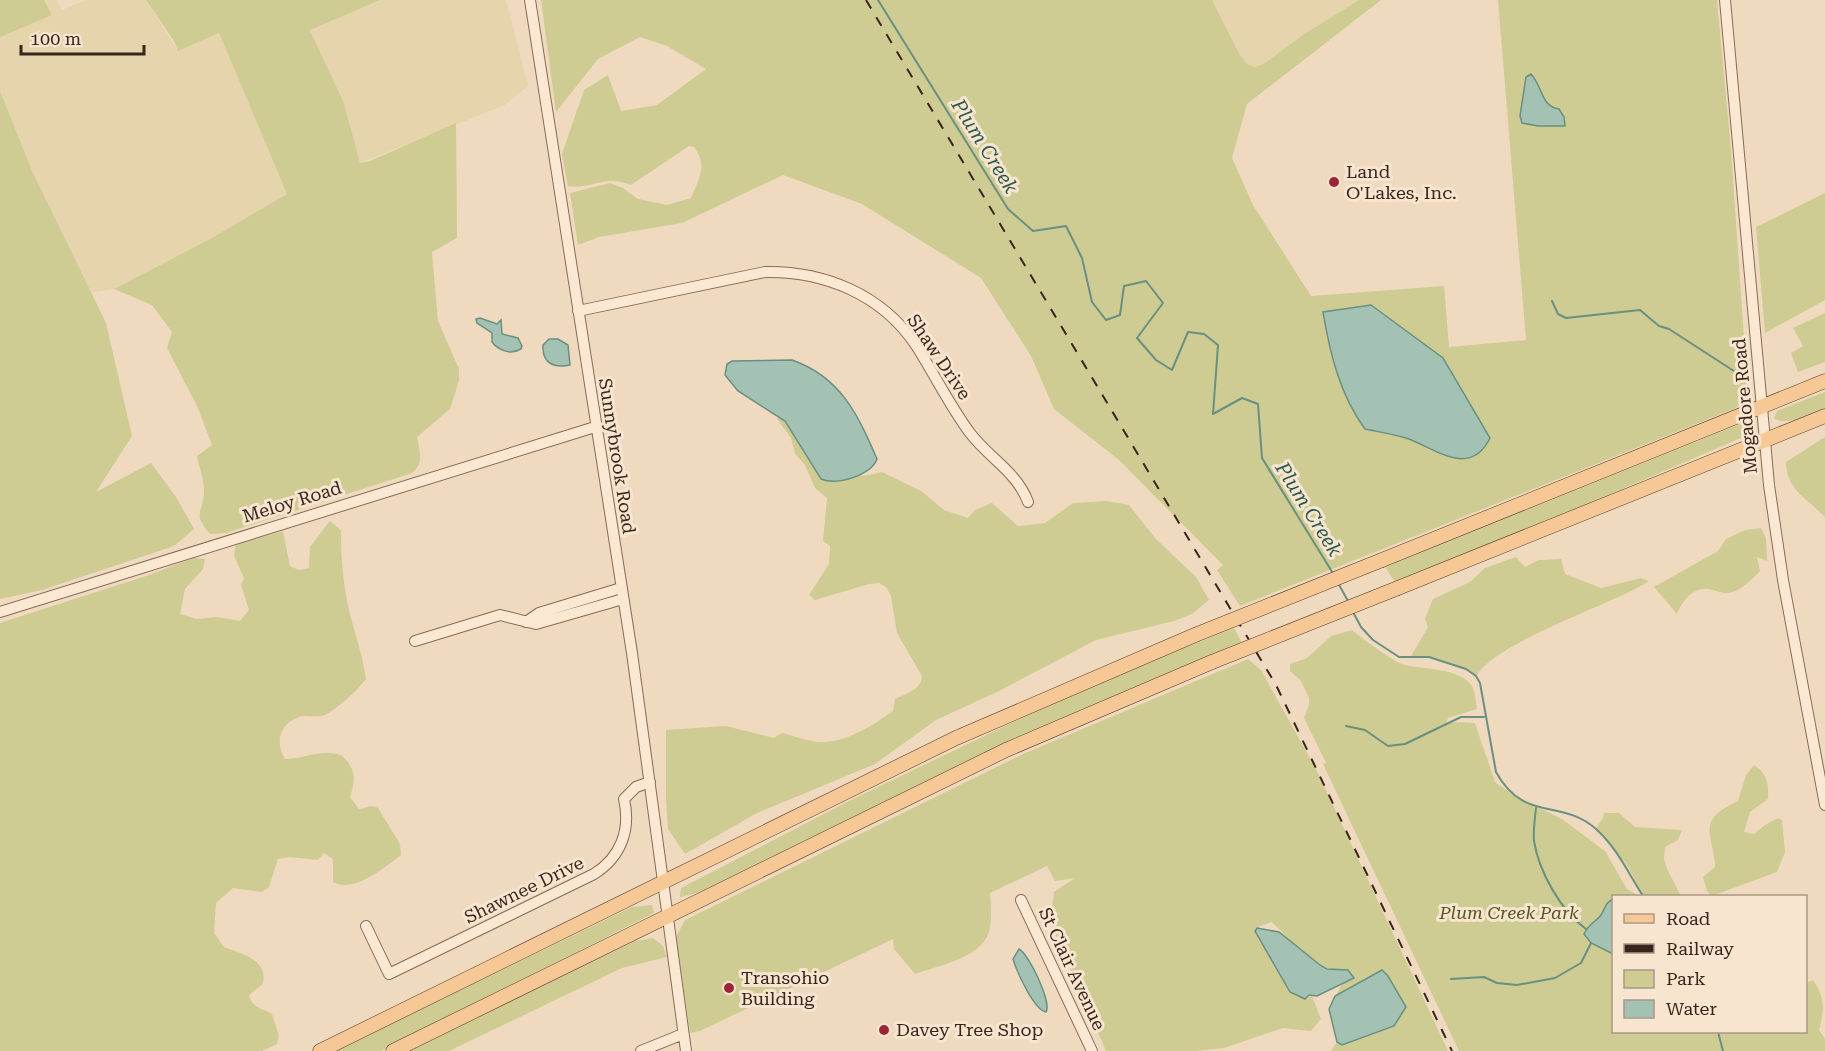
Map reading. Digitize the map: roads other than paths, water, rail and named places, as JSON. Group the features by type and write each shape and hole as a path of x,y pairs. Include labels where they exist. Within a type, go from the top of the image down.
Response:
{"main road":[{"path":"320,1051 956,738 1195,635 1825,381"},
{"path":"393,1051 1006,750 1212,662 1825,416"}],"street":[{"name":"Sunnybrook Road","path":"530,0 622,593 686,1051"},
{"name":"Mogadore Road","path":"1725,0 1764,440 1783,580 1825,805"},
{"name":"Shaw Drive","path":"578,312 751,273 795,272 841,284 871,300 900,325 920,351 966,428 1017,481 1028,502"},
{"name":"Meloy Road","path":"0,612 595,427"},
{"path":"415,641 500,615 526,622 543,623 622,593"},
{"name":"Shawnee Drive","path":"366,926 389,974 604,868 616,854 625,832 627,820 624,799 636,787 650,782"},
{"name":"St Clair Avenue","path":"1021,900 1092,1051"},
{"path":"641,1051 683,1034"}],"water":[{"path":"1531,74 1545,100 1559,109 1564,117 1565,126 1538,126 1522,123 1520,116 1526,77"},
{"path":"1371,305 1443,358 1490,438 1482,450 1473,457 1462,459 1451,457 1406,438 1365,429 1356,416 1337,374 1323,312"},
{"path":"480,318 497,324 501,320 502,334 518,338 521,349 509,352 498,348 492,342 492,333 477,323 476,319"},
{"path":"549,339 558,339 568,345 570,365 554,365 547,360 543,345"},
{"path":"792,360 823,376 846,399 863,427 877,459 868,470 844,480 821,479 785,421 738,391 725,375 727,364 732,361"},
{"path":"1612,900 1612,953 1591,943 1584,934 1601,915"},
{"path":"1257,928 1279,932 1320,965 1327,969 1348,970 1354,978 1317,996 1309,995 1305,999 1290,992 1255,931"},
{"path":"1019,949 1038,979 1046,999 1046,1012 1041,1010 1031,998 1018,972 1013,959"},
{"path":"1382,970 1406,1007 1394,1026 1342,1045 1337,1042 1329,1009 1335,996"}],"waterway":[{"name":"Plum Creek","path":"878,0 1008,209 1033,231 1066,226 1082,258 1092,302 1106,320 1120,315 1124,286 1146,281 1163,303 1137,338 1156,360 1172,370 1188,332 1204,334 1218,345 1213,414 1242,398 1258,404 1262,458 1334,575"},
{"path":"1552,301 1558,314 1566,318 1640,310 1659,326 1669,329 1737,373"},
{"name":"Plum Creek","path":"1338,583 1348,601"},
{"name":"Plum Creek","path":"1353,612 1361,627 1373,640 1399,657 1429,657 1466,669 1476,676 1480,683 1496,772 1507,788 1531,804 1570,814 1596,829 1617,853 1642,895"},
{"path":"1346,726 1365,730 1388,746 1405,744 1461,717 1484,717"},
{"path":"1536,808 1534,841 1546,878 1568,912 1586,929"},
{"path":"1451,979 1484,977 1497,983 1517,985 1555,978 1581,963 1591,943"},
{"name":"Plum Creek","path":"1718,1033 1723,1051"}],"railway":[{"path":"866,0 1276,685 1452,1051"}],"place":[{"name":"Land O'Lakes, Inc.","path":"1334,182"},
{"name":"Transohio Building","path":"729,988"},
{"name":"Davey Tree Shop","path":"884,1030"}],"park label":[{"name":"Plum Creek Park","path":"1509,913"}]}
